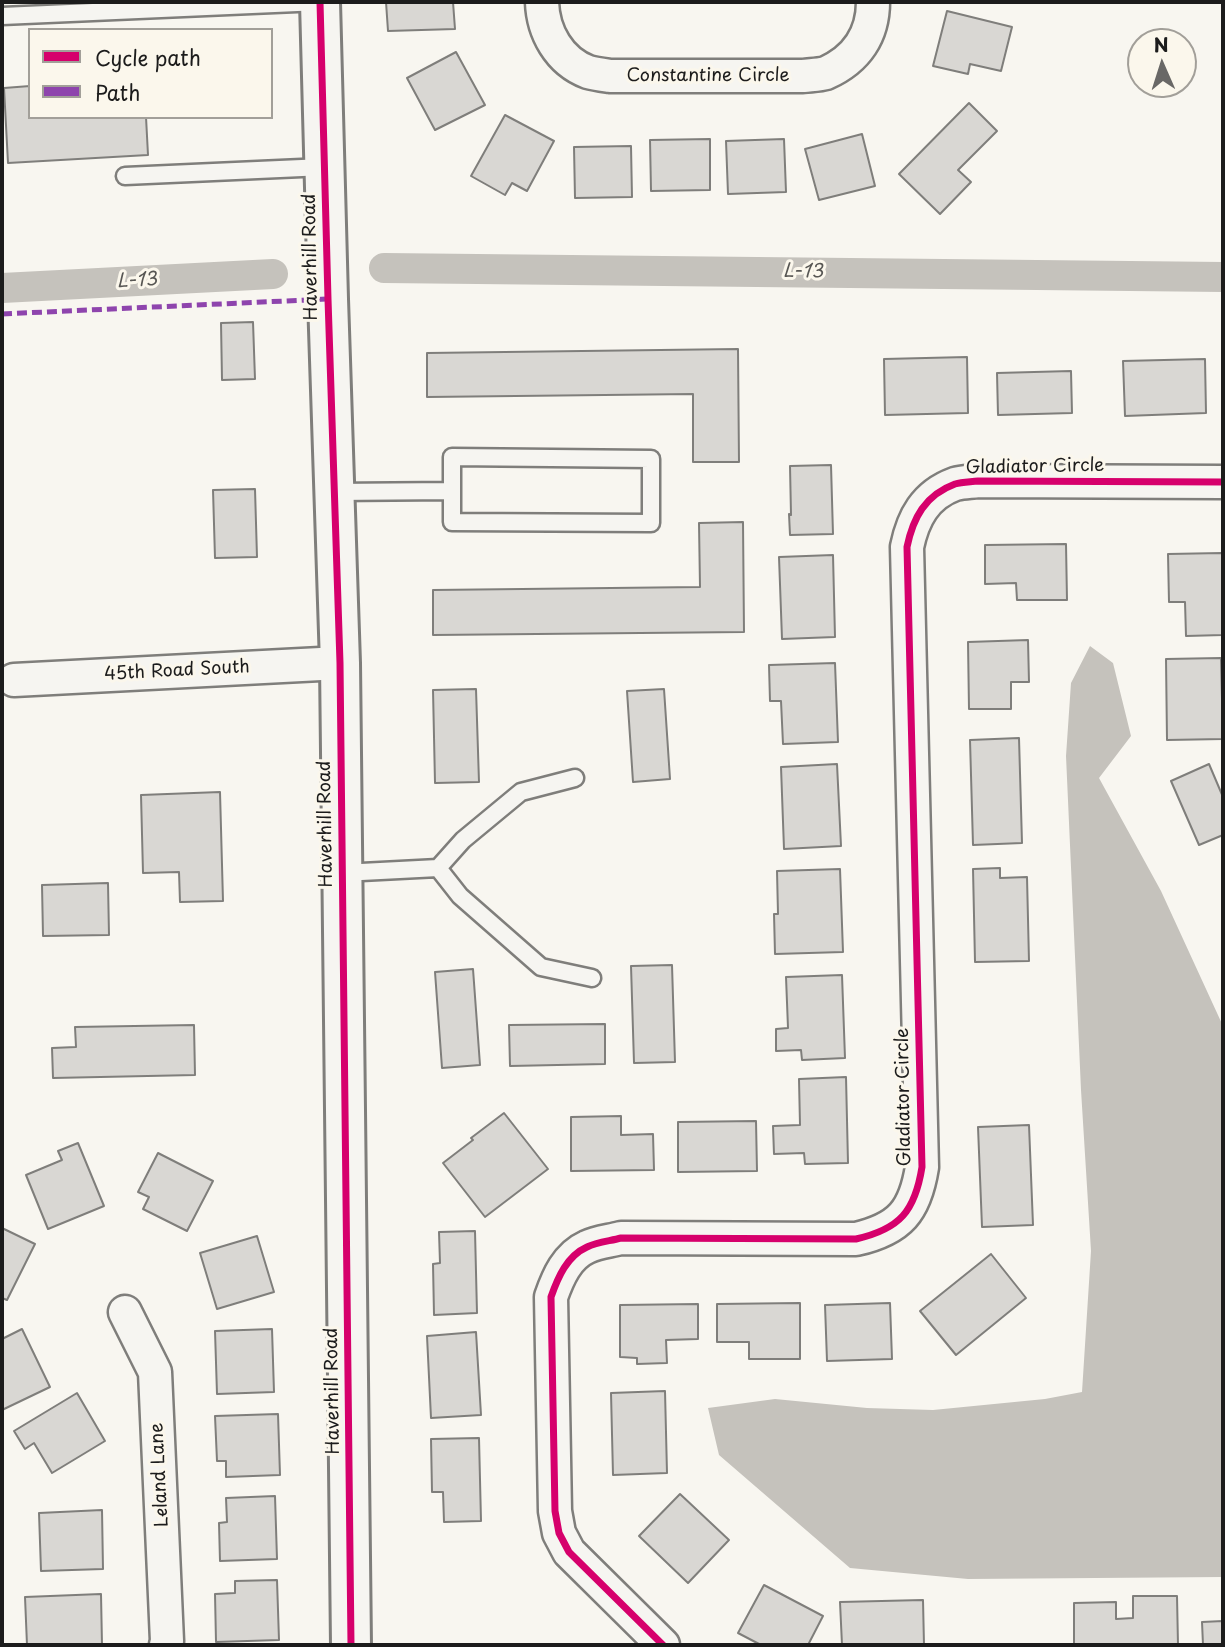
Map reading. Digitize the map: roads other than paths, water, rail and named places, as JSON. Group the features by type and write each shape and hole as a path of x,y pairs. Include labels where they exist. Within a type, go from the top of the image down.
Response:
{"street":[{"name":"Haverhill Road","path":"320,2 340,663 351,1645"},
{"name":"Constantine Circle","path":"542,2 546,28 555,47 570,62 589,72 610,76 803,76 825,73 854,55 866,38 873,17 873,2"},
{"name":"Gladiator Circle","path":"663,1645 569,1552 559,1533 555,1511 551,1297 558,1277 570,1259 587,1246 621,1238 856,1239 877,1234 895,1224 910,1208 919,1188 922,1167 907,561 911,527 922,508 937,493 956,484 978,481 1223,482"},
{"name":"45th Road South","path":"14,680 340,663"},
{"name":"Leland Lane","path":"125,1312 155,1372 166,1645"}],"lane":[{"path":"2,16 76,7 320,2"},
{"path":"125,176 324,167"},
{"path":"452,457 651,459 651,523 452,522 452,491 452,457"},
{"path":"334,492 452,491"},
{"path":"342,873 438,868 463,840 521,792 575,778"},
{"path":"438,868 460,896 541,967 592,978"}],"waterway":[{"name":"L-13","path":"384,268 1223,277"},
{"name":"L-13","path":"2,288 273,274"}]}
